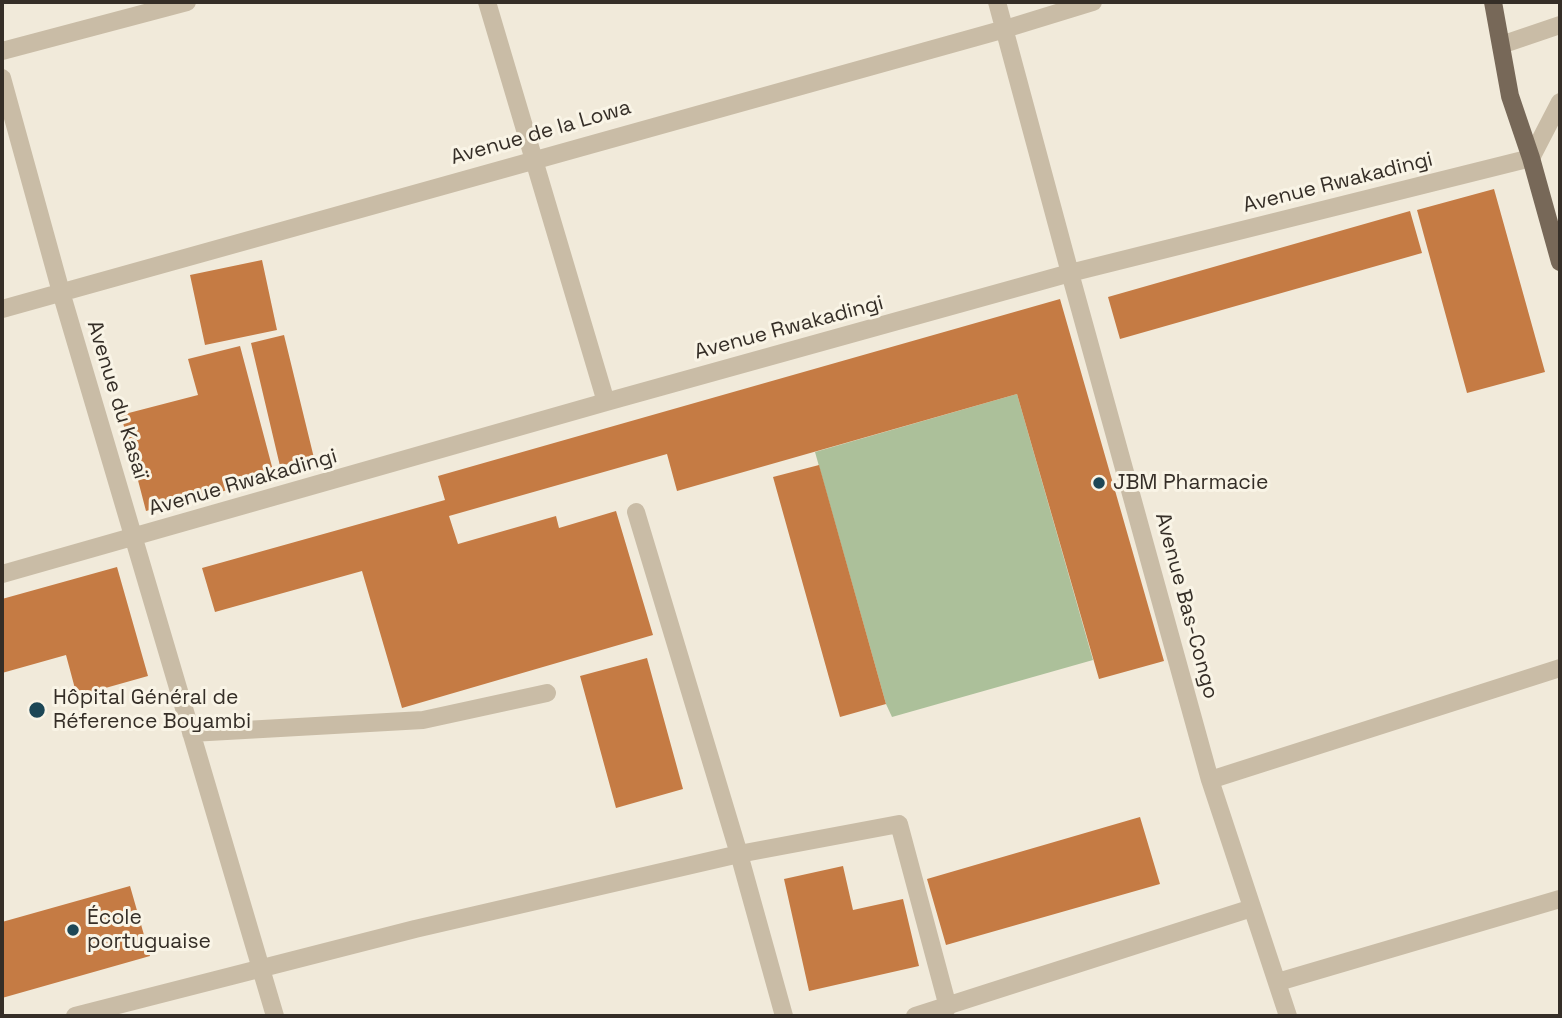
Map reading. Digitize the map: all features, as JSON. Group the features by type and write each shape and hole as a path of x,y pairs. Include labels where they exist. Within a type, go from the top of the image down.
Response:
{"main road":[{"path":"1493,2 1510,96 1531,158 1560,262"}],"street":[{"path":"2,51 187,2"},
{"path":"487,2 606,402"},
{"name":"Avenue Bas-Congo","path":"998,2 1210,780 1288,1016"},
{"name":"Avenue de la Lowa","path":"2,309 535,158 1005,29 1093,2"},
{"path":"1501,45 1560,26"},
{"name":"Avenue du Kasaï","path":"2,78 61,292 275,1016"},
{"path":"1531,158 1560,102"},
{"name":"Avenue Rwakadingi","path":"2,574 1070,273 1531,158"},
{"path":"636,512 740,854 784,1016"},
{"path":"1210,780 1560,668"},
{"path":"191,733 423,720 547,692"},
{"path":"75,1016 415,929 740,854 899,824 948,1007"},
{"path":"1278,982 1560,900"},
{"path":"915,1016 1252,908"}],"green space":[{"path":"1017,394 1093,660 892,717 886,704 815,452"}],"building":[{"path":"1494,189 1545,372 1467,393 1417,210"},
{"path":"1410,211 1422,253 1120,339 1108,297"},
{"path":"262,260 277,330 205,345 190,275"},
{"path":"1060,299 1164,661 1099,679 1017,394 677,491 667,454 449,516 458,544 556,516 559,528 616,511 653,635 402,708 362,571 215,612 202,568 445,500 438,476"},
{"path":"284,335 314,458 280,466 251,343"},
{"path":"240,346 275,478 146,511 121,415 198,395 188,359"},
{"path":"819,465 886,704 840,717 773,477"},
{"path":"117,567 148,676 77,696 66,655 2,673 2,599"},
{"path":"647,658 683,789 616,808 580,676"},
{"path":"1140,817 1160,884 946,945 927,879"},
{"path":"843,866 853,910 903,899 919,966 809,991 784,879"},
{"path":"130,886 150,956 2,998 2,922"}],"place":[{"name":"JBM Pharmacie","path":"1099,483"},
{"name":"Hôpital Général de Réference Boyambi","path":"37,710"},
{"name":"École portuguaise","path":"73,930"}]}
